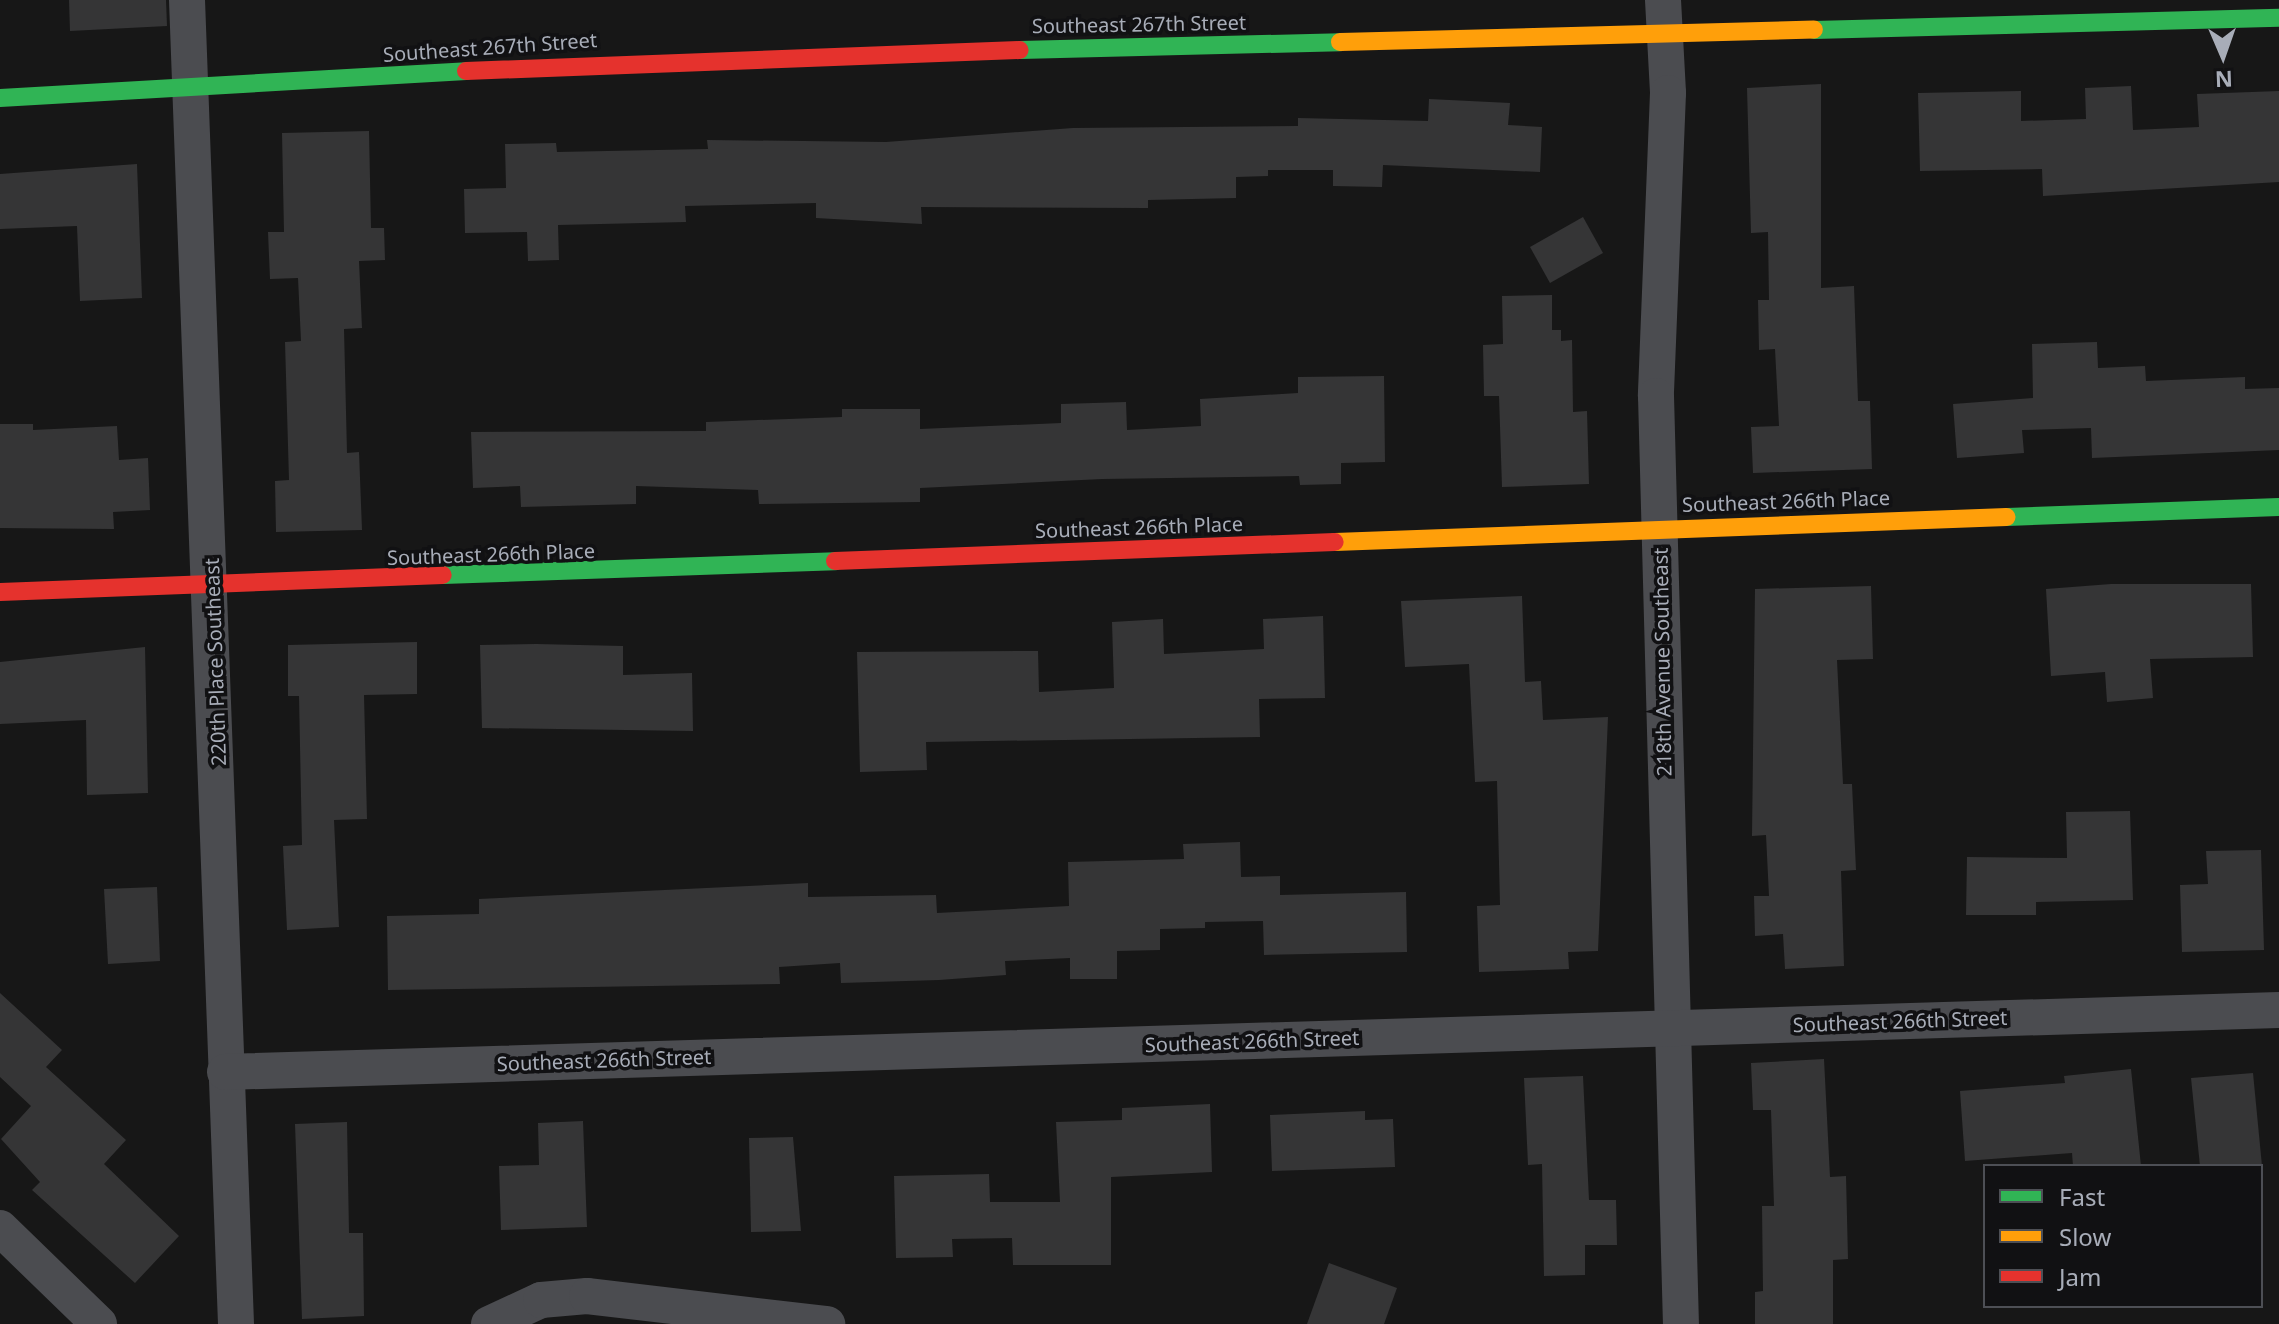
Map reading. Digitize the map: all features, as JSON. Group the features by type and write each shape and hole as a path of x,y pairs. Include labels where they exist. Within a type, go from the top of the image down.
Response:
{"street":[{"name":"220th Place Southeast","path":"187,0 214,588 225,1072 236,1324"},
{"name":"218th Avenue Southeast","path":"1663,0 1659,527 1681,1324"},
{"name":"Southeast 267th Street","path":"0,98 192,92 590,61 1665,37 2279,18"},
{"name":"Southeast 266th Place","path":"0,592 214,588 1659,527 2279,507"},
{"name":"Southeast 266th Street","path":"225,1072 2279,1010"},
{"path":"0,1228 99,1324"},
{"path":"489,1324 541,1300 587,1296 827,1324"}],"building":[{"path":"69,0 166,0 167,26 70,31"},
{"path":"1821,84 1821,288 1854,286 1858,401 1870,401 1872,469 1753,473 1751,427 1779,426 1775,349 1759,350 1758,300 1769,300 1768,232 1751,233 1747,88"},
{"path":"2131,86 2133,130 2199,127 2197,94 2279,91 2279,182 2043,196 2042,169 1920,171 1918,93 2021,91 2021,121 2086,119 2085,88"},
{"path":"1429,99 1510,103 1508,125 1542,127 1540,172 1383,165 1382,187 1333,186 1333,170 1268,170 1268,176 1236,177 1236,198 1148,200 1148,208 921,207 922,224 816,218 816,203 685,206 686,222 558,225 559,260 528,261 527,232 465,233 464,189 506,188 505,144 556,143 557,152 708,149 707,140 886,142 1073,128 1298,126 1298,118 1428,121"},
{"path":"369,131 371,228 384,228 385,260 359,261 362,328 344,329 347,453 359,452 362,530 276,532 275,481 289,480 285,342 301,341 298,278 270,279 268,232 284,232 282,133"},
{"path":"137,164 142,298 80,301 77,226 0,229 0,174"},
{"path":"1583,217 1603,253 1550,283 1530,247"},
{"path":"1552,295 1552,330 1561,330 1561,341 1572,340 1573,412 1587,411 1589,484 1502,487 1499,396 1484,396 1483,345 1503,344 1502,296"},
{"path":"2097,342 2098,368 2145,366 2146,381 2245,377 2245,389 2279,388 2279,450 2092,458 2091,428 2022,430 2024,453 1957,458 1953,404 2033,398 2032,344"},
{"path":"1384,376 1385,462 1341,463 1341,484 1300,485 1299,476 1102,479 920,488 920,502 759,504 758,490 636,486 636,504 521,507 520,486 473,488 471,432 706,431 706,422 842,417 842,409 920,409 920,429 1061,423 1061,404 1126,402 1127,430 1201,426 1200,399 1298,393 1298,377"},
{"path":"0,424 33,424 33,430 117,426 119,460 148,458 150,510 113,512 114,529 0,528"},
{"path":"2111,584 2251,584 2253,657 2150,659 2153,698 2107,702 2105,672 2051,676 2046,589"},
{"path":"1871,586 1873,659 1837,660 1843,784 1852,784 1856,870 1841,871 1844,966 1785,969 1783,934 1755,936 1754,896 1769,896 1766,835 1752,836 1755,589"},
{"path":"1522,596 1525,682 1541,681 1543,720 1608,717 1598,951 1568,952 1569,969 1479,972 1477,906 1500,905 1497,781 1475,782 1469,664 1405,667 1401,601"},
{"path":"1323,616 1325,698 1259,699 1260,737 926,742 927,770 860,772 857,652 1038,651 1039,692 1114,688 1112,622 1163,619 1164,654 1264,649 1263,619"},
{"path":"417,642 417,694 364,695 367,819 334,820 339,927 287,930 283,846 302,845 299,696 288,696 288,645"},
{"path":"480,645 623,646 623,675 692,673 693,731 482,728"},
{"path":"145,647 148,793 87,795 86,720 0,724 0,662"},
{"path":"2130,811 2133,900 2036,902 2036,915 1966,915 1967,857 2067,858 2066,812"},
{"path":"1240,842 1241,877 1280,876 1280,895 1406,892 1407,952 1264,955 1263,921 1205,922 1205,928 1160,929 1160,950 1117,951 1117,979 1070,979 1070,958 1005,961 1006,975 939,980 841,983 840,963 779,967 780,984 388,990 387,916 479,914 479,899 808,883 808,897 936,895 937,913 1069,906 1068,862 1184,859 1183,844"},
{"path":"2261,850 2264,950 2182,952 2180,885 2208,884 2206,851"},
{"path":"157,887 160,961 108,964 104,889"},
{"path":"0,993 62,1050 46,1067 126,1140 104,1164 179,1236 135,1283 32,1190 40,1182 1,1139 31,1106 0,1077"},
{"path":"1824,1059 1830,1177 1846,1176 1848,1259 1833,1260 1833,1324 1755,1324 1755,1292 1763,1291 1762,1206 1774,1206 1771,1110 1753,1110 1751,1063"},
{"path":"2131,1069 2141,1164 2073,1164 2072,1153 1965,1161 1960,1091 2065,1083 2064,1076"},
{"path":"2253,1073 2262,1164 2200,1164 2191,1078"},
{"path":"1583,1076 1589,1200 1616,1200 1617,1245 1585,1245 1585,1275 1544,1276 1542,1164 1528,1165 1524,1078"},
{"path":"1210,1104 1212,1172 1111,1177 1111,1265 1013,1265 1012,1238 952,1239 953,1257 896,1258 894,1176 989,1174 990,1202 1060,1202 1056,1122 1122,1120 1122,1108"},
{"path":"1365,1111 1365,1120 1393,1119 1395,1167 1272,1171 1270,1115"},
{"path":"583,1121 587,1227 501,1230 499,1166 539,1165 538,1123"},
{"path":"347,1122 349,1233 363,1233 364,1316 302,1319 295,1124"},
{"path":"793,1137 801,1231 751,1232 749,1138"},
{"path":"1329,1263 1397,1288 1384,1324 1307,1324"}],"traffic: fast":[{"path":"1814,30 2279,18"},
{"path":"1020,50 1340,42"},
{"path":"0,98 466,71"},
{"path":"2007,517 2279,507"},
{"path":"443,575 835,561"}],"traffic: slow":[{"path":"1340,42 1814,30"},
{"path":"1335,542 2007,517"}],"traffic: jam":[{"path":"466,71 1020,50"},
{"path":"835,561 1335,542"},
{"path":"0,592 443,575"}]}
